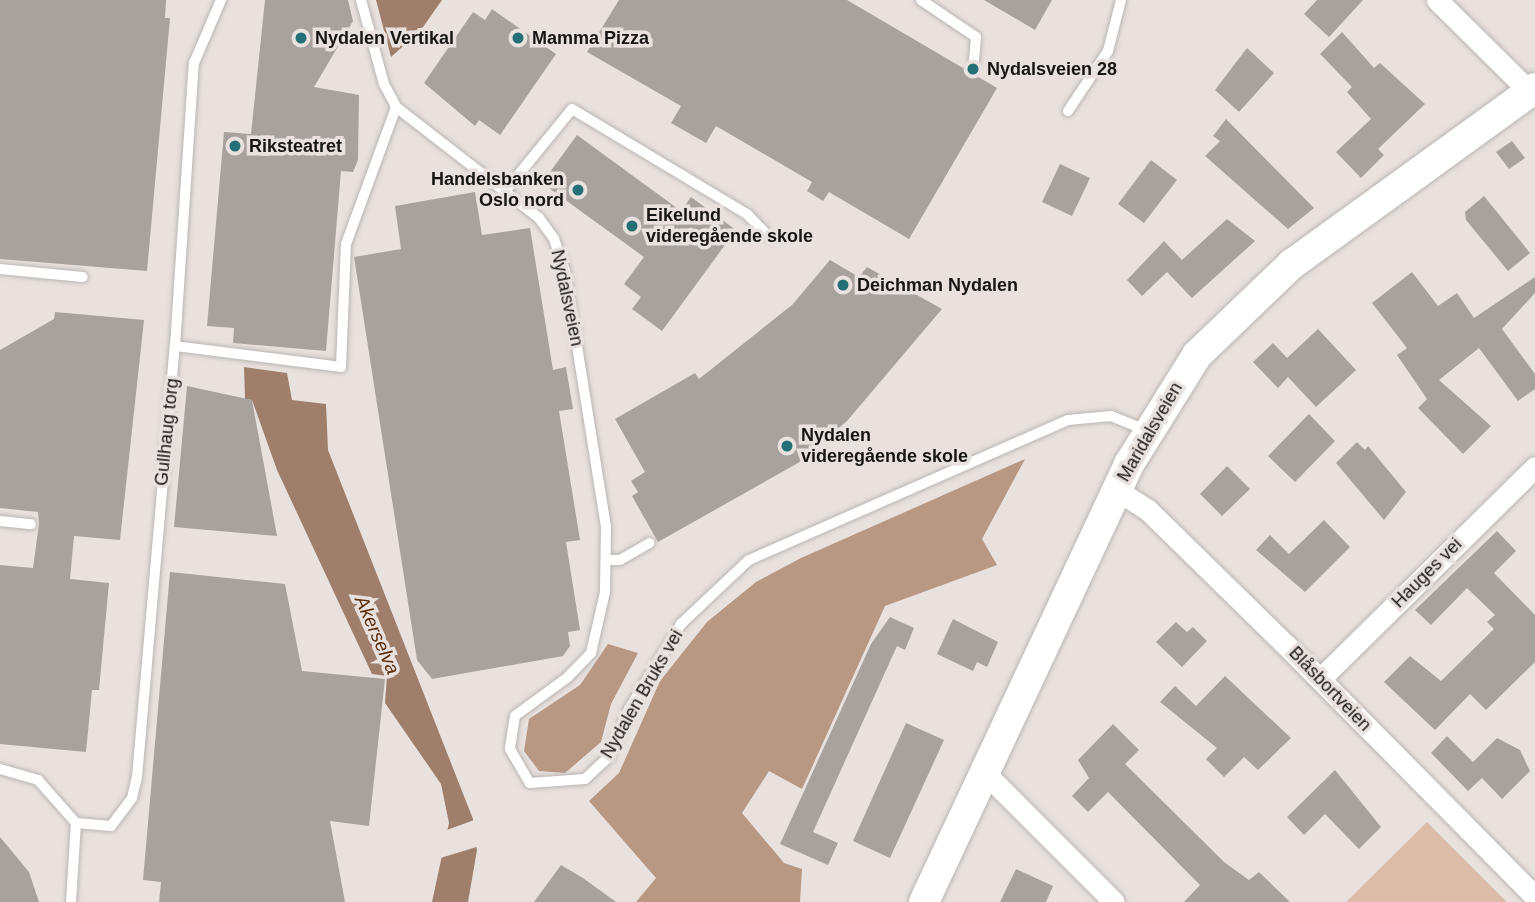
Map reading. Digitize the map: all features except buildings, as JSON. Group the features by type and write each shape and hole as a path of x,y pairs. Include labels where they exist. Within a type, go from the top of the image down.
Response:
{"main road":[{"name":"Maridalsveien","path":"924,902 1117,490 1148,431 1197,355 1257,293 1532,90"}],"street":[{"path":"1437,0 1532,90"},
{"name":"Hauges vei","path":"1320,679 1535,467"},
{"name":"Blåsbortveien","path":"1117,490 1148,510 1320,679 1535,897"},
{"path":"985,773 1115,902"}],"lane":[{"name":"Gullhaug torg","path":"76,823 111,826 132,798 137,777 175,346 194,63 221,0"},
{"name":"Nydalsveien","path":"361,0 384,84 396,107 506,190 539,218 554,239 565,271 604,513 605,592"},
{"path":"921,0 976,37 973,69"},
{"path":"1068,111 1108,51 1121,0"},
{"path":"175,346 341,367 346,244 396,107"},
{"path":"506,190 572,109 747,214 769,238"},
{"path":"0,269 83,277"},
{"name":"Nydalen Bruks vei","path":"605,592 591,653 568,677 515,716 510,749 530,783 585,779 610,757 629,709 681,624 749,560 1068,420 1111,416 1148,431"},
{"path":"0,521 31,524"},
{"path":"606,560 620,560 650,543"},
{"path":"0,769 38,780 76,823 71,902"}],"shaded area":[{"path":"1025,459 982,539 997,565 885,606 802,789 769,771 742,813 784,863 802,869 800,902 636,902 656,878 589,801 619,773 660,681 707,622 756,582 801,558"},
{"path":"608,644 638,653 611,704 601,742 565,773 539,771 524,751 529,719 580,685"},
{"path":"1427,822 1507,902 1346,902"}],"water":[{"path":"376,0 442,0 421,30 391,57"},
{"name":"Akerselva","path":"244,367 287,373 292,400 326,404 328,450 473,819 477,850 468,902 432,902 449,823 441,784 385,703 387,676 372,674 277,470 252,400 245,399"}],"pier":[{"path":"477,819 480,846 437,859 444,831"}],"place":[{"name":"Nydalen Vertikal","path":"301,38"},
{"name":"Mamma Pizza","path":"518,38"},
{"name":"Nydalsveien 28","path":"973,69"},
{"name":"Riksteatret","path":"235,146"},
{"name":"Handelsbanken Oslo nord","path":"578,190"},
{"name":"Eikelund videregående skole","path":"632,226"},
{"name":"Deichman Nydalen","path":"843,285"},
{"name":"Nydalen videregående skole","path":"787,446"}]}
